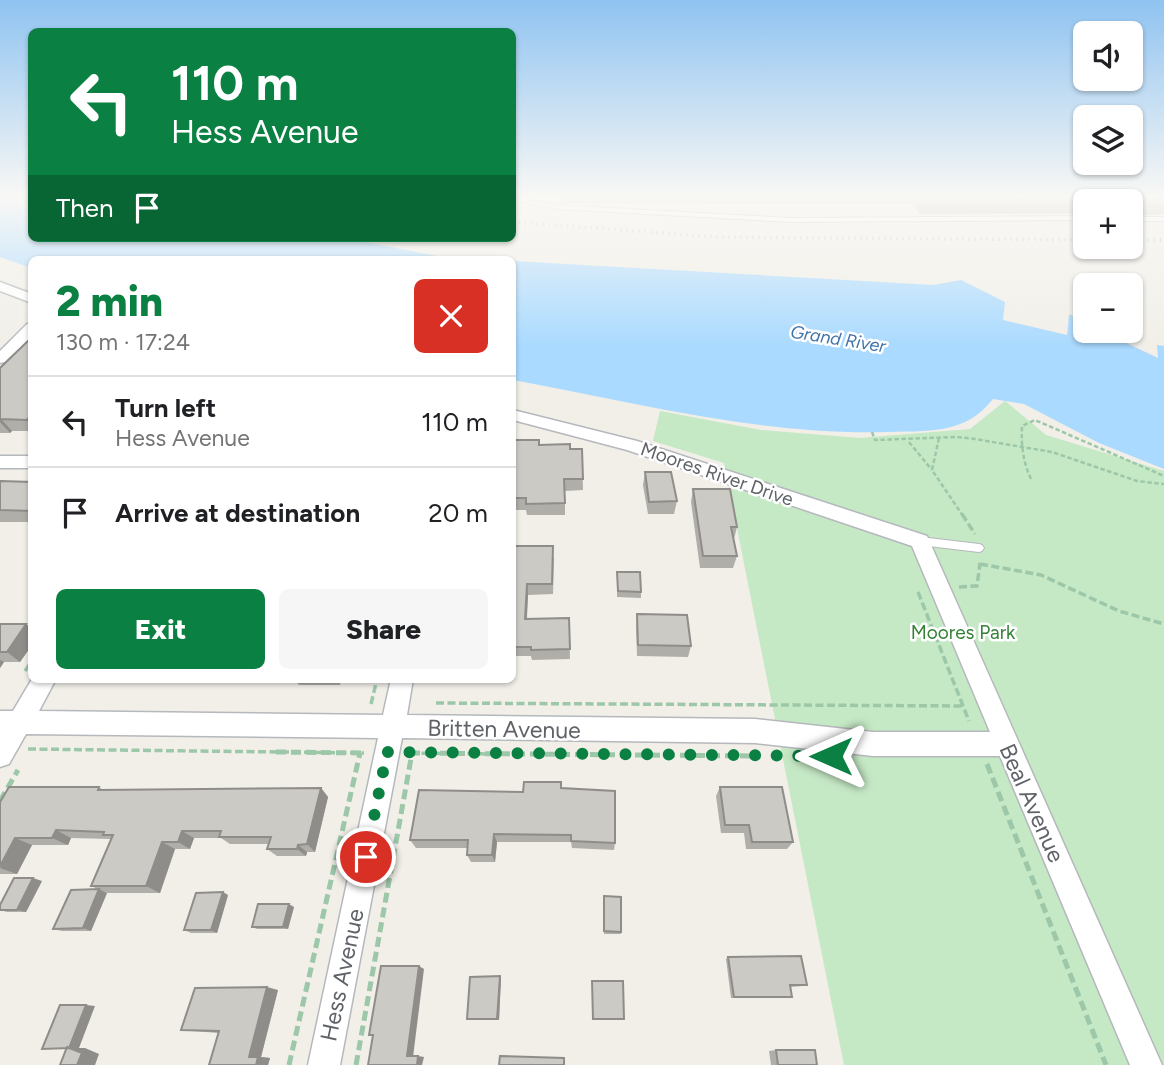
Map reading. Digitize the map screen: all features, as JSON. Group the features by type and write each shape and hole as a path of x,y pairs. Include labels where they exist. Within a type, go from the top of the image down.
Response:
{"street":[{"path":"0,286 28,297"},
{"path":"0,359 28,331"},
{"name":"Moores River Drive","path":"516,416 631,445 920,541"},
{"path":"0,462 28,462"},
{"name":"Beal Avenue","path":"920,541 927,584 1006,744 1146,1065"},
{"path":"2,752 10,722 42,683"},
{"name":"Britten Avenue","path":"10,722 755,731 980,759 1006,744"},
{"name":"Hess Avenue","path":"324,1065 389,725"}],"lane":[{"path":"920,541 978,548"}],"path":[{"path":"1031,479 1023,465 1020,446 1022,426 1035,420 1164,476"},
{"path":"872,432 875,440 908,441 957,437 1020,446 1052,452 1137,481 1164,484"},
{"path":"932,470 939,438"},
{"path":"908,441 932,470 975,532 981,564 977,586 927,584 980,759 1106,1065"},
{"path":"981,564 1024,570 1046,577 1124,614 1164,624"},
{"path":"356,1065 389,725 378,683"},
{"path":"358,702 389,725"},
{"path":"435,703 964,706"},
{"path":"289,1065 389,725"},
{"path":"2,752 389,725 761,756"}],"green space":[{"name":"Moores Park","path":"1005,401 1046,435 1164,471 1164,1065 844,1065 724,463 653,441 660,411 761,430 859,438 970,429"}],"water":[{"path":"0,247 389,247 437,256 28,256 28,267 0,257"},
{"name":"Grand River","path":"516,261 933,285 961,280 1005,302 1003,320 1067,335 1069,314 1073,316 1073,343 1126,343 1158,358 1157,345 1164,346 1164,469 1099,443 1024,404 993,399 970,420 942,429 838,432 745,423 516,381"}],"building":[{"path":"28,341 27,420 0,421 0,368"},
{"path":"516,440 539,440 539,445 570,444 570,449 582,449 583,479 564,479 565,503 526,504 526,498 516,498"},
{"path":"645,472 671,472 677,501 649,502"},
{"path":"0,481 28,482 28,511 0,510"},
{"path":"693,489 730,489 737,527 731,527 737,556 703,556"},
{"path":"516,546 553,546 552,584 527,584 525,619 569,618 570,649 531,650 531,647 516,647"},
{"path":"617,572 640,572 641,592 618,591"},
{"path":"637,614 687,615 691,646 638,645"},
{"path":"0,624 26,624 7,652 0,652"},
{"path":"524,782 561,782 561,788 615,791 615,843 571,841 571,835 494,834 492,855 467,855 468,840 410,840 419,790 523,792"},
{"path":"9,787 99,787 98,790 321,788 307,844 298,845 297,849 267,849 271,837 219,837 221,831 182,831 178,842 162,842 146,886 91,886 113,835 103,835 104,832 56,830 52,838 15,838 0,866 0,802"},
{"path":"720,787 782,787 793,842 752,842 749,825 725,825"},
{"path":"14,878 33,878 17,910 0,910 0,905"},
{"path":"99,889 83,928 53,929 71,890"},
{"path":"223,892 211,930 184,930 196,893"},
{"path":"604,896 621,897 621,932 604,931"},
{"path":"258,904 289,904 283,927 252,927"},
{"path":"801,956 807,985 790,985 792,997 734,997 728,957"},
{"path":"381,966 419,966 407,1056 418,1056 417,1065 368,1065 373,1035 369,1035"},
{"path":"500,976 497,1019 467,1019 470,977"},
{"path":"592,981 623,981 624,1019 593,1019"},
{"path":"267,987 249,1057 258,1057 256,1065 209,1065 219,1031 181,1030 195,988"},
{"path":"60,1005 86,1005 69,1048 42,1049"},
{"path":"67,1047 82,1053 77,1065 60,1065"},
{"path":"776,1050 815,1050 817,1065 778,1065"},
{"path":"500,1056 564,1058 564,1065 499,1065"}],"route":[{"path":"366,857 387,752 831,756"}]}
